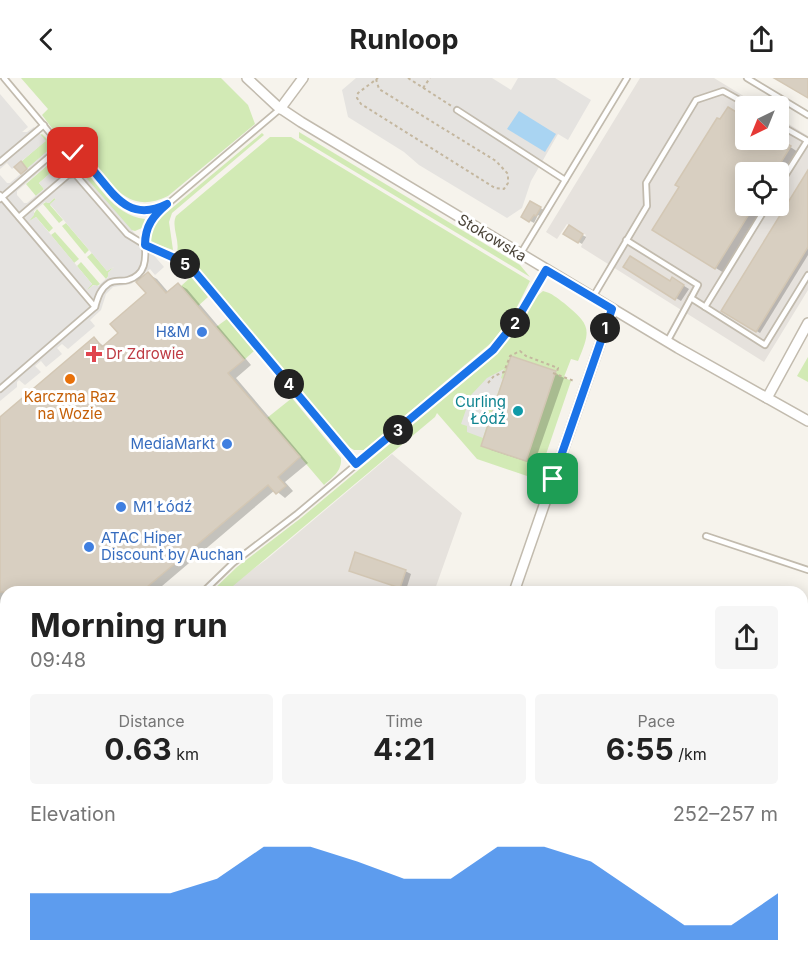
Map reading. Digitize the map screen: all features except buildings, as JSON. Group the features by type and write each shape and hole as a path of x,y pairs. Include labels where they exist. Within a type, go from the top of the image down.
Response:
{"street":[{"name":"Stokowska","path":"247,78 280,109 667,342 808,420"},
{"path":"280,109 303,78"},
{"path":"516,586 612,309"},
{"path":"767,398 808,323"}],"lane":[{"path":"4,78 65,151 82,158 114,196 125,205 145,210 156,209 167,204"},
{"path":"520,255 627,78"},
{"path":"747,78 808,116"},
{"path":"592,297 647,206 646,183 696,100 723,91 735,98"},
{"path":"0,389 95,307 101,290 114,281 129,280 141,270 146,261 145,245 148,225 157,213 280,109"},
{"path":"458,110 565,180"},
{"path":"0,162 44,125"},
{"path":"789,130 807,141 789,170"},
{"path":"65,151 50,156 1,197 95,307"},
{"path":"19,217 68,175 75,174 127,234 179,260 195,272 356,464"},
{"path":"705,307 761,216"},
{"path":"626,240 698,285 667,342"},
{"path":"209,586 233,563 297,514 493,350 516,321 546,270"},
{"path":"691,298 765,345 808,275"},
{"path":"706,536 808,570"}],"path":[{"path":"408,78 458,110"},
{"path":"423,88 430,78"},
{"path":"377,79 379,89 496,160 508,174 508,183 504,189 495,188 361,104 357,98 358,93 377,79"},
{"path":"488,383 494,376 504,372 510,356 520,351 526,357 558,368 554,374 574,381"}],"shaded area":[{"path":"356,78 492,78 511,90 518,78 555,78 591,100 568,140 558,134 531,181 522,208 507,218 419,165 404,152 348,117 342,90"},
{"path":"640,78 714,78 744,96 735,96 735,150 789,150 789,124 808,136 808,290 764,362 581,247 586,235 567,224 557,239 546,232"},
{"path":"0,94 28,127 22,132 27,132 34,127 46,141 12,169 7,163 0,169"},
{"path":"51,148 60,158 51,162 17,191 17,195 24,203 44,189 39,183 63,162 69,168 76,166 164,267 155,275 150,269 131,284 113,287 106,294 101,310 90,320 95,326 68,349 62,344 57,348 62,354 46,367 41,361 35,366 41,372 25,385 19,380 17,387 0,401 0,175 7,183 10,183","holes":["54,198 56,199 50,204 107,271 114,267 108,273 108,277 98,286 94,285 87,290 92,284 36,217 29,221 34,211 45,202 49,203"]},
{"path":"504,369 501,378 503,379 493,406 486,404 482,415 489,418 483,438 467,432 467,426 461,424 471,395 487,378"},
{"path":"392,454 462,513 436,586 230,586 267,559"}],"green space":[{"path":"21,78 221,78 248,105 255,124 168,196 140,202 128,198 119,191 83,152 59,137 42,115 48,109"},
{"path":"299,132 520,265 530,277 299,138"},
{"path":"262,133 264,135 172,213 169,222 173,250 151,242 149,235 154,223"},
{"path":"42,134 50,142 50,149 27,169 21,162 45,141 40,135"},
{"path":"270,137 291,137 530,281 513,315 491,343 364,450 354,450 347,446 202,272 193,262 177,252 174,225 176,216"},
{"path":"60,158 69,158 77,162 115,205 134,216 145,219 142,228 131,230 74,165 69,168 63,162 39,183 44,189 36,196 26,184 51,162"},
{"path":"54,198 56,199 50,205 63,220 59,223 43,204 49,203"},
{"path":"37,209 53,228 49,232 36,217 29,222"},
{"path":"66,223 89,250 85,254 62,226"},
{"path":"55,232 79,259 74,263 51,235"},
{"path":"92,253 107,271 114,267 106,279 87,257"},
{"path":"81,262 100,284 86,289 92,284 77,266"},
{"path":"191,277 208,297 198,306 181,286"},
{"path":"543,291 564,303 584,322 587,334 578,361 571,359 564,377 571,381 541,469 534,467 530,477 477,459 437,413 233,586 217,586 237,567 301,518 494,357 515,332 537,296"},
{"path":"227,319 254,351 244,360 216,327"},
{"path":"808,357 808,382 797,376"},
{"path":"292,398 341,458 338,470 324,485 267,418"}],"water":[{"path":"519,111 556,134 545,152 507,129"}],"place":[{"name":"H&M","path":"202,332"},
{"name":"Dr Zdrowie","path":"94,354"},
{"name":"Karczma Raz na Wozie","path":"70,379"},
{"name":"Curling Łódź","path":"518,411"},
{"name":"MediaMarkt","path":"227,444"},
{"name":"M1 Łódź","path":"121,507"},
{"name":"ATAC Hiper Discount by Auchan","path":"89,547"}],"route":[{"path":"73,153 82,158 114,196 125,205 145,210 156,209 167,204 148,225 145,245 172,256 195,272 356,464 500,343 516,321 546,270 612,309 553,479"}]}
